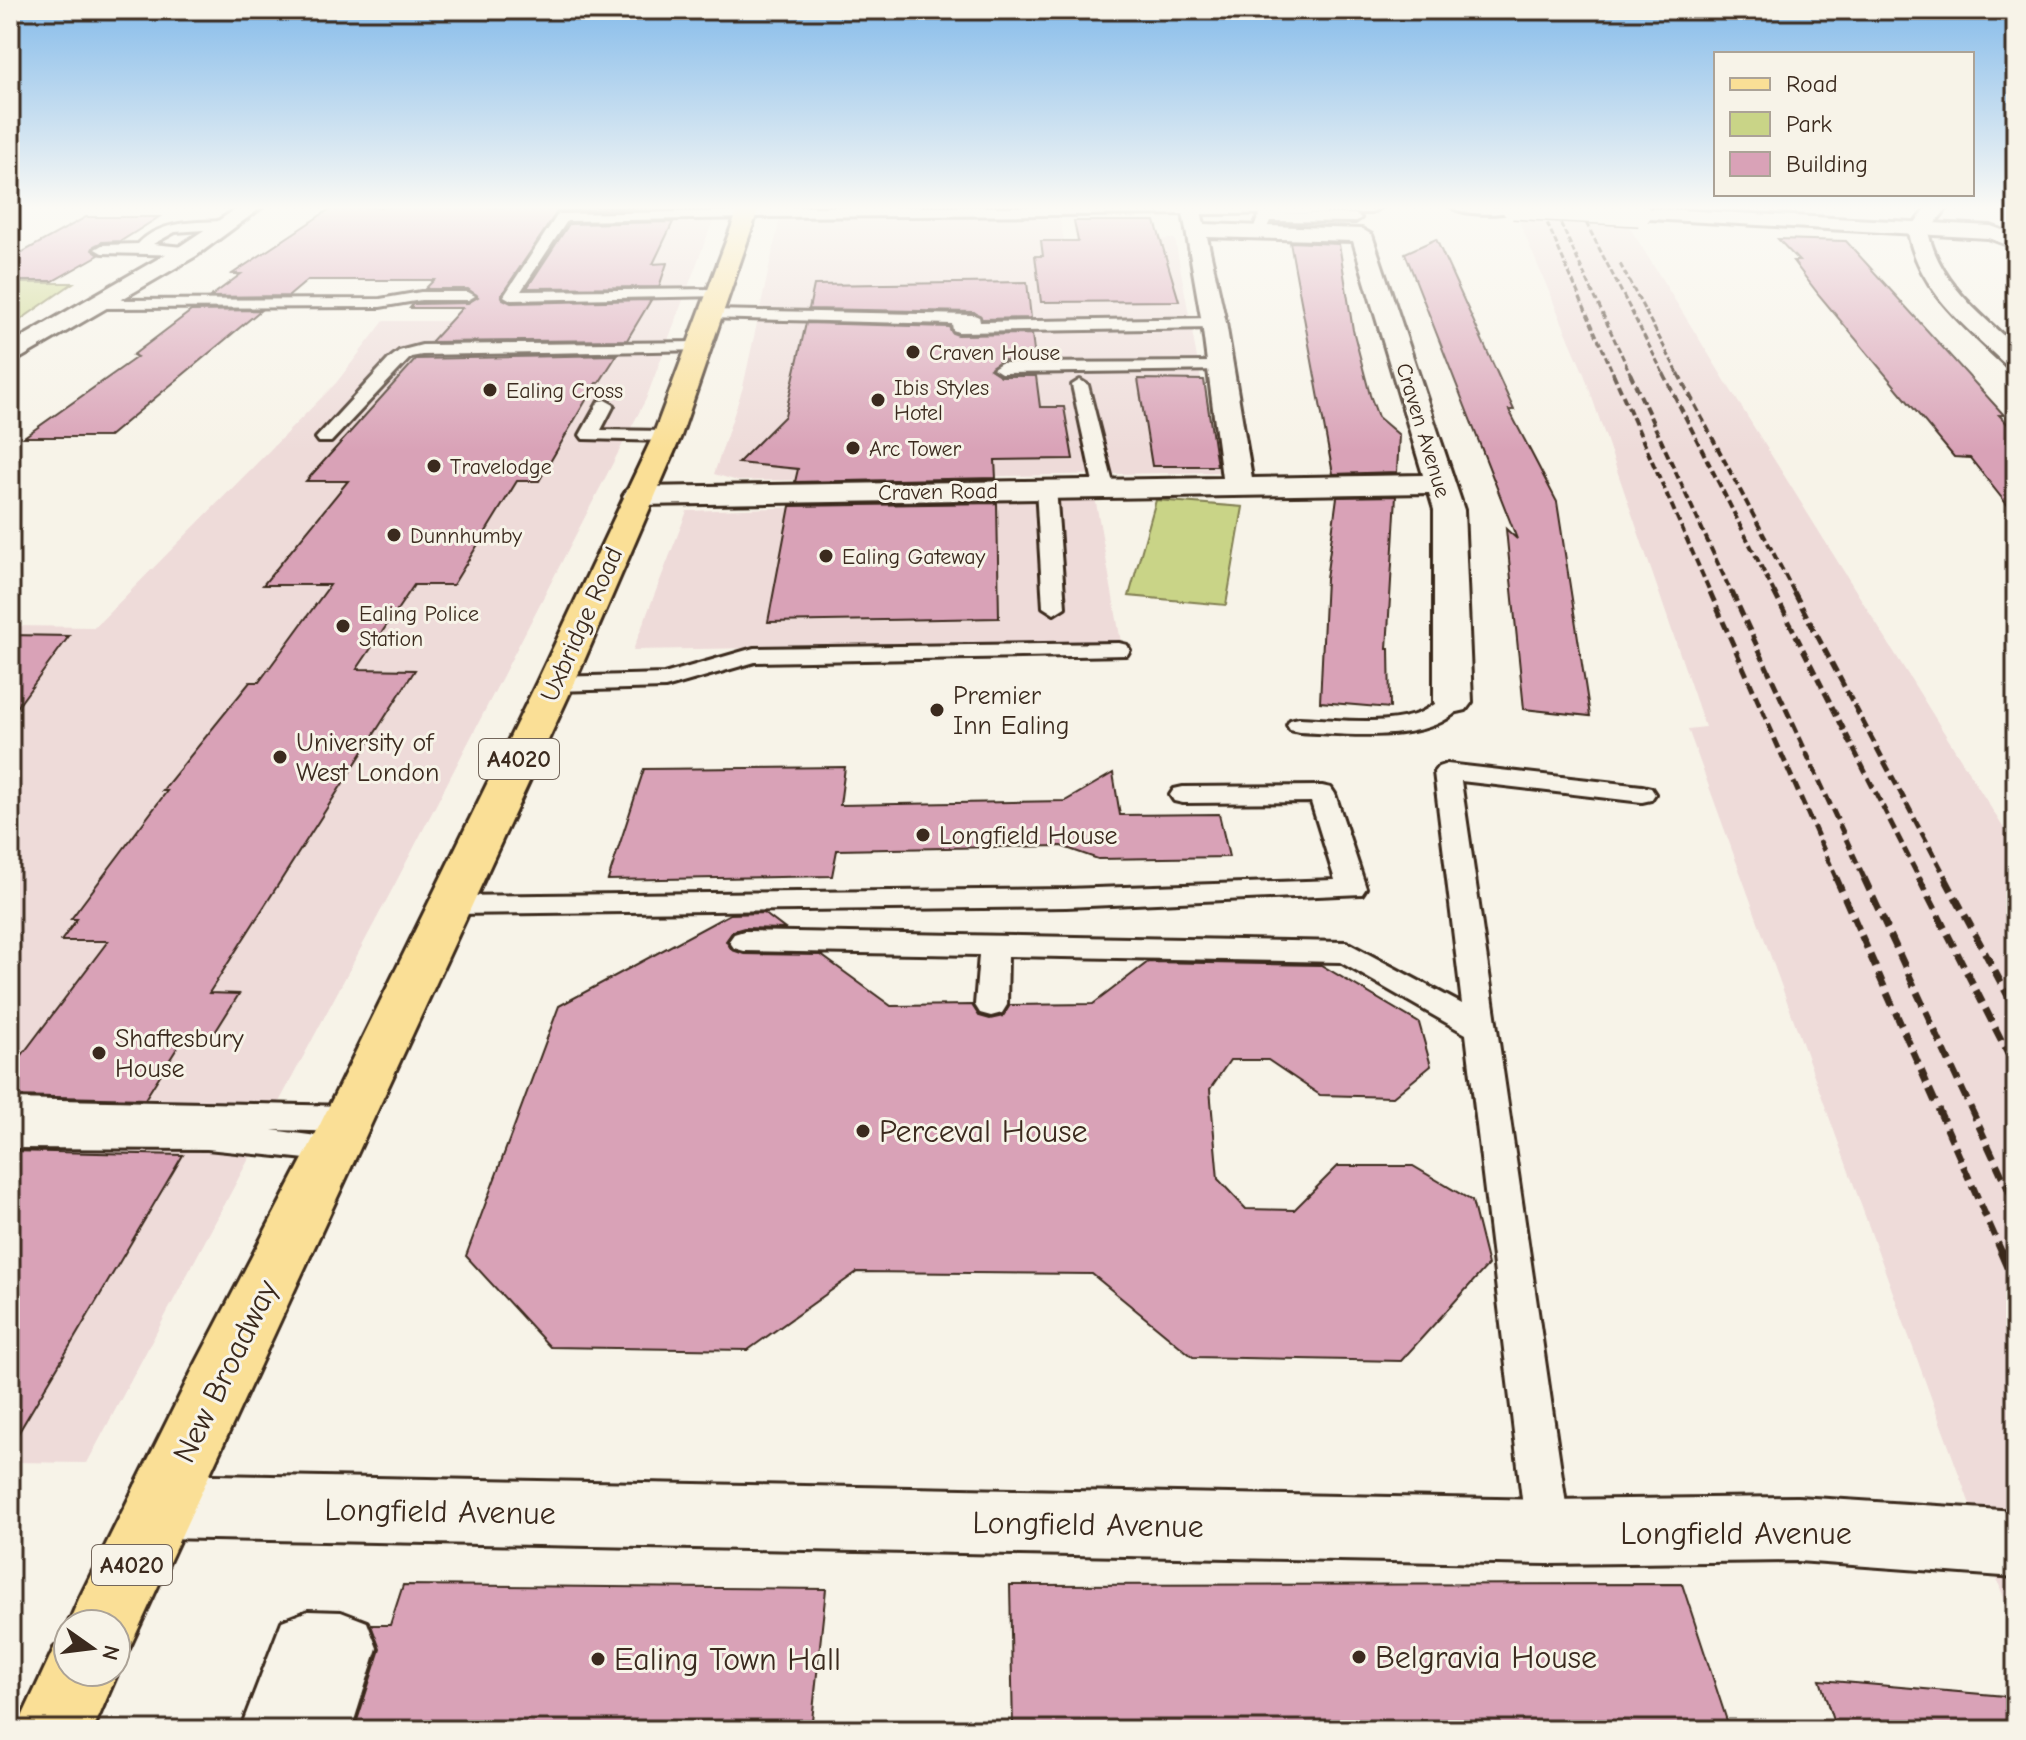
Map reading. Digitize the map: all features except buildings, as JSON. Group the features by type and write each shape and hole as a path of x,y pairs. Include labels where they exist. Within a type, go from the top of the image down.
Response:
{"main road":[{"name":"Uxbridge Road","path":"342,1134 555,684 667,436 721,288"},
{"name":"New Broadway","path":"112,1608 342,1134"},
{"path":"54,1730 74,1688"}],"street":[{"path":"10,354 123,288"},
{"path":"1207,288 1238,486"},
{"name":"Craven Avenue","path":"1379,288 1449,510 1453,702"},
{"path":"1943,288 2016,361"},
{"name":"Craven Road","path":"638,496 1442,484"},
{"name":"Longfield Avenue","path":"160,1506 1548,1532 1798,1529 2016,1544"},
{"path":"278,1730 308,1647 341,1648 313,1730"}],"lane":[{"path":"516,288 511,296 710,318 974,320"},
{"path":"95,304 380,303 421,296 468,296"},
{"path":"325,438 405,354 710,318"},
{"path":"958,327 1214,323"},
{"path":"1001,368 1221,367"},
{"path":"1080,385 1104,487"},
{"path":"605,405 589,435 667,436"},
{"path":"1046,488 1054,607"},
{"path":"555,684 665,681 754,655 1119,650"},
{"path":"1299,725 1385,727 1407,724 1447,710 1453,702"},
{"path":"1548,1532 1447,772 1642,794"},
{"path":"449,905 1066,898 1352,888 1322,794 1183,795"},
{"path":"744,941 1346,952 1481,1028"},
{"path":"991,1005 994,945"},
{"path":"10,1111 342,1134"},
{"path":"10,1135 342,1134"}],"shaded area":[{"path":"478,288 688,288 646,399 394,886 87,1463 10,1462 10,626 95,627 336,383 384,321 454,321"},
{"path":"765,288 1184,288 1218,472 738,481 714,474 743,387"},
{"path":"1548,288 1667,288 2016,848 2016,1631 1688,729 1705,727 1584,374"},
{"path":"1095,497 1121,642 633,650 687,511"}],"green space":[{"path":"10,288 66,288 10,327"},
{"path":"1156,500 1243,507 1226,605 1129,596"}],"railway":[{"path":"1576,288 1614,375"},
{"path":"1591,288 1631,375"},
{"path":"1620,288 1664,375"},
{"path":"1633,288 1679,375"},
{"path":"1613,373 1711,594"},
{"path":"1630,373 1732,594"},
{"path":"1663,373 1775,594"},
{"path":"1678,373 1795,594"},
{"path":"1710,592 1837,880"},
{"path":"1732,592 1865,880"},
{"path":"1774,592 1920,880"},
{"path":"1794,592 1947,880"},
{"path":"1836,878 2002,1253"},
{"path":"1864,878 2016,1206"},
{"path":"1919,878 2016,1069"},
{"path":"1945,878 2016,1011"},
{"path":"2001,1251 2016,1286"}],"place":[{"name":"Craven House","path":"913,352"},
{"name":"Ealing Cross","path":"490,390"},
{"name":"Ibis Styles Hotel","path":"878,400"},
{"name":"Arc Tower","path":"853,448"},
{"name":"Travelodge","path":"434,466"},
{"name":"Dunnhumby","path":"394,535"},
{"name":"Ealing Gateway","path":"826,556"},
{"name":"Ealing Police Station","path":"343,626"},
{"name":"Premier Inn Ealing","path":"937,710"},
{"name":"University of West London","path":"280,757"},
{"name":"Longfield House","path":"923,835"},
{"name":"Shaftesbury House","path":"99,1053"},
{"name":"Perceval House","path":"863,1131"},
{"name":"Belgravia House","path":"1359,1657"},
{"name":"Ealing Town Hall","path":"598,1659"}]}
